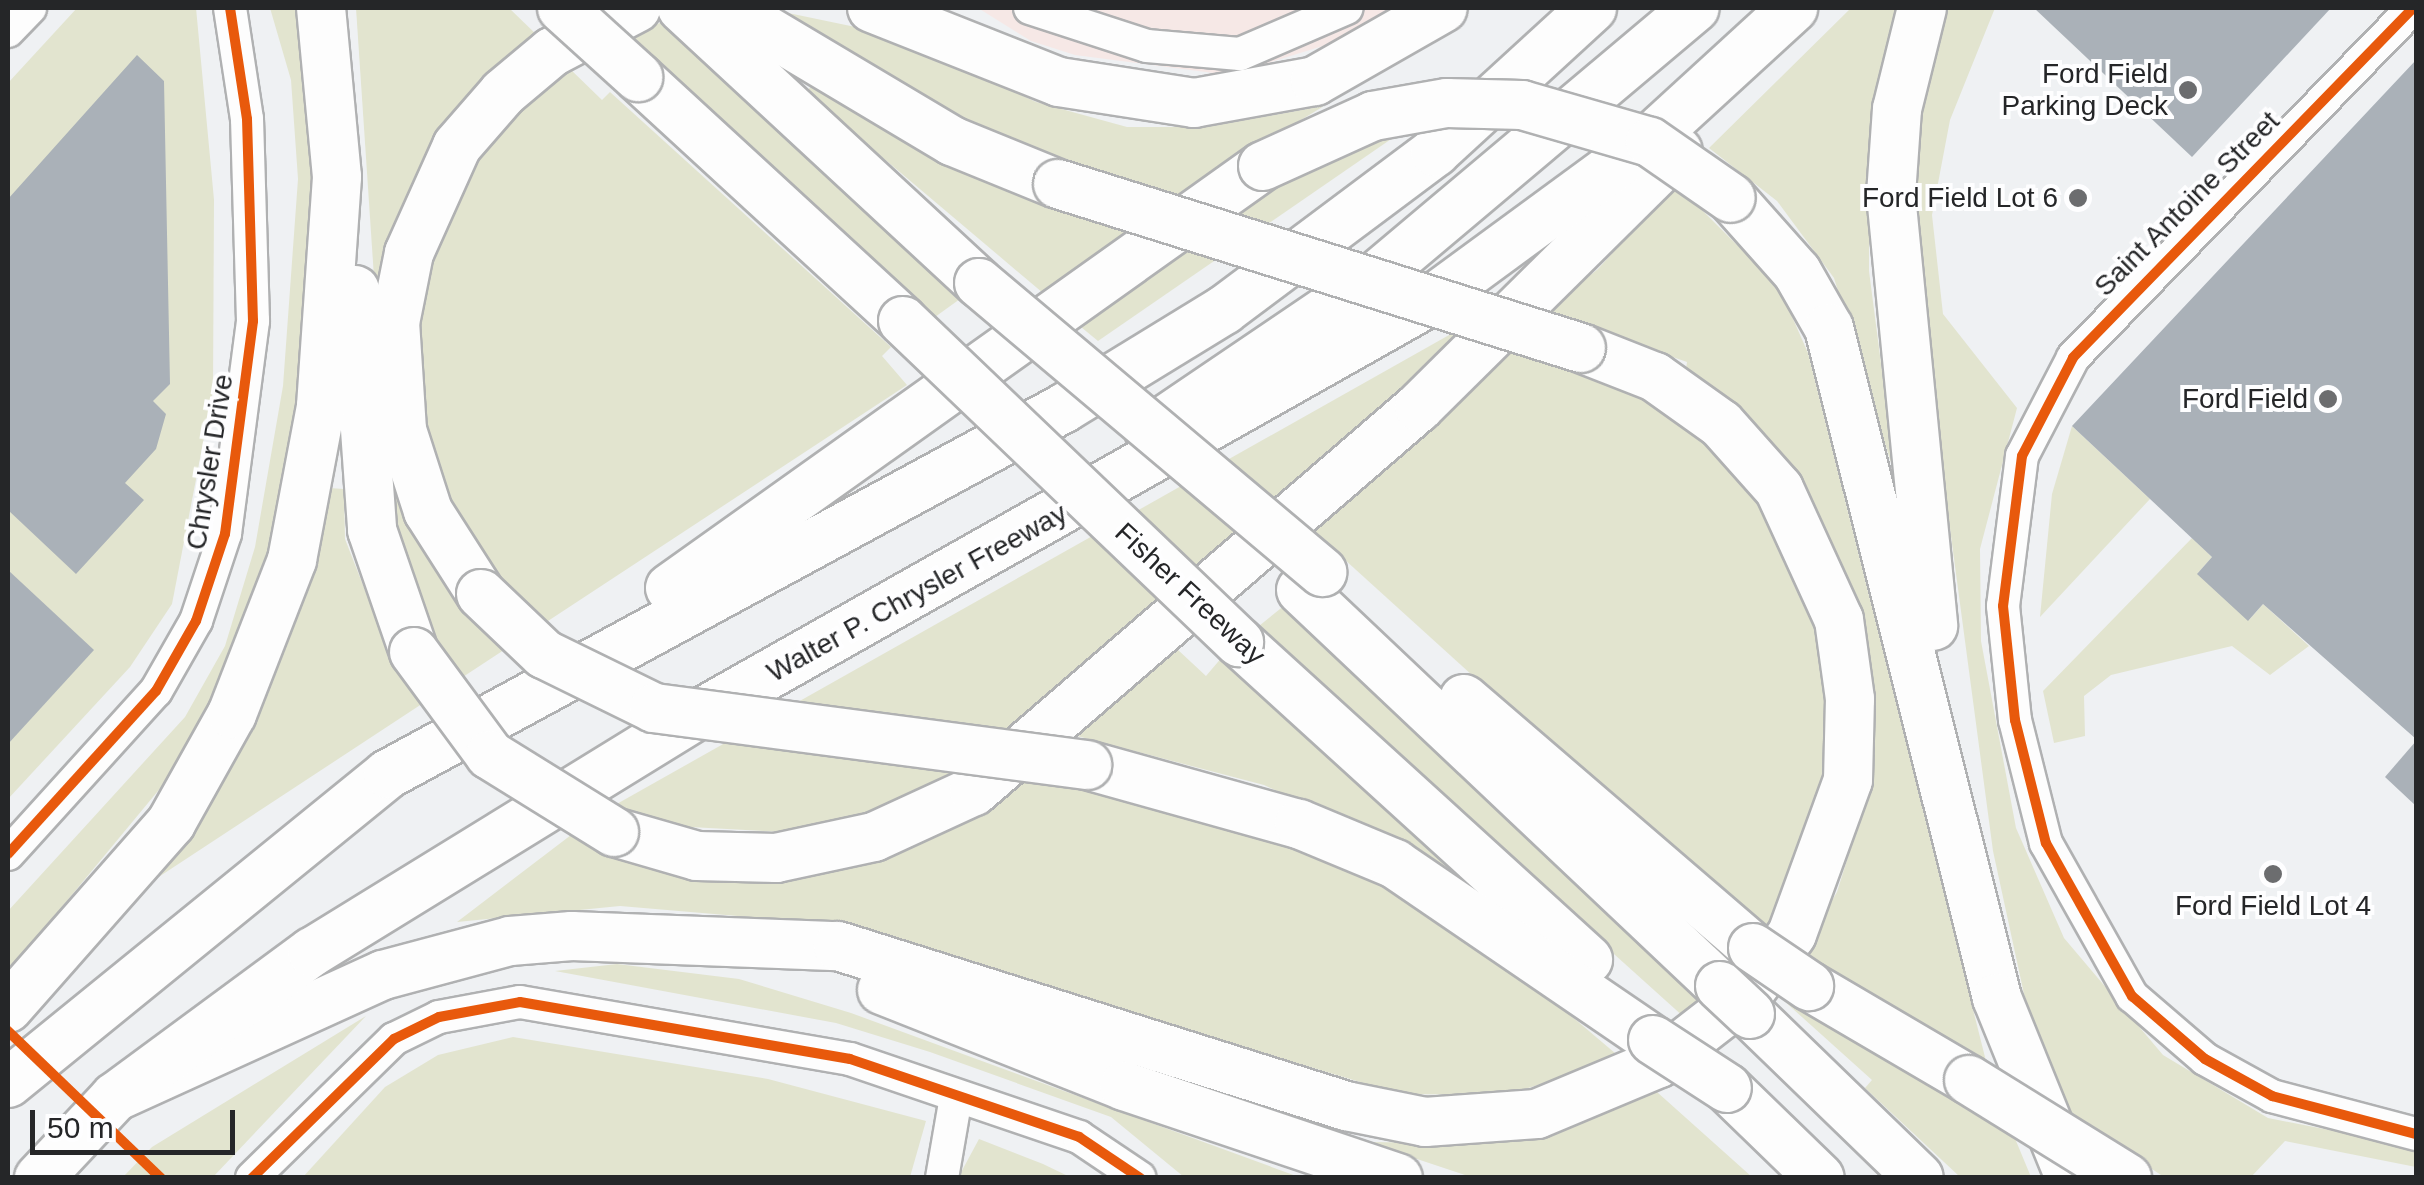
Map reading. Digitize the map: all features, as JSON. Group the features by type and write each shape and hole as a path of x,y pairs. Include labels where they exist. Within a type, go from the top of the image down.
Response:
{"highway":[{"path":"8,1008 171,823 243,689 292,560 321,406 337,178 321,8"},
{"path":"335,8 350,109 369,513 414,652 490,755 614,832 697,856 776,858 874,837 974,792 1420,407 1682,147 1779,22"},
{"name":"Fisher Freeway","path":"562,8 903,321 1660,1035"},
{"path":"636,8 552,52 503,93 457,146 409,253 395,323 402,430 428,510 481,594 544,654 654,708 1087,765 1299,824 1395,864 1660,1035 1727,1088 1820,1178"},
{"path":"115,1097 443,955 572,936 838,946 1346,1106 1425,1122 1537,1114 1659,1064 1748,994 1792,934 1848,780 1850,699 1821,569 1779,489 1721,424 1655,377 1581,348 1058,184 952,141 746,35 682,8"},
{"path":"872,8 1128,99 1229,100 1341,71 1444,8"},
{"path":"925,8 984,49"},
{"path":"1436,152 1592,8"},
{"path":"486,714 1095,389 1268,279 1628,8"},
{"path":"809,653 1368,283 1694,8"},
{"path":"1922,8 1897,109 1894,278 1957,834"},
{"name":"Walter P. Chrysler Freeway","path":"40,1178 115,1097 312,952 809,653 1429,302 1579,196 1779,22"},
{"path":"746,35 979,283 1311,581 1636,856 1753,948 1809,986 2127,1178"},
{"path":"8,1083 314,830 486,714 1263,166 1374,116 1448,103 1522,105 1650,142 1731,198 1797,272 1828,328 1997,998 2070,1178"},
{"path":"1311,581 1919,1178"},
{"path":"690,940 853,978 1124,1086 1398,1178"}],"street":[{"path":"8,31 30,8"},
{"name":"Chrysler Drive","path":"8,854 156,692 196,622 225,534 253,321 248,136 230,8"},
{"path":"1030,8 1147,46 1240,54 1347,8"},
{"name":"Saint Antoine Street","path":"2413,8 2112,309 2073,358 2022,456 2004,563 2009,680 2033,800 2088,932 2164,1028 2235,1078 2416,1134"},
{"path":"252,1178 357,1067 439,1017 496,1003 571,1006 850,1059 1079,1136 1140,1178"},
{"path":"942,1178 956,1097"}],"shaded area":[{"path":"978,8 1389,8 1339,41 1229,75 1075,55 1031,41"}],"green space":[{"path":"77,8 196,8 214,200 213,391 172,604 130,667 8,799 8,83"},
{"path":"270,8 296,8 314,128 297,413 270,552 230,664 177,768 8,972 8,911 185,717 225,646 255,547 283,386 298,179 291,80"},
{"path":"356,8 509,8 540,38 376,307"},
{"path":"1851,8 1904,8 1869,188 1869,271 1896,479 1834,278 1777,201 1709,148"},
{"path":"1945,8 1995,8 1950,120 1932,215 1943,314 2017,408 1980,549 1981,641 2016,828 2064,938 2163,1055 2268,1118 2416,1147 2416,1167 2285,1141 2251,1177 2164,1177 2066,1112 2024,994 1993,851 1911,236 1920,118"},
{"path":"769,9 889,34 1036,102 1127,127 1207,127 1324,106 1171,199 978,128"},
{"path":"665,21 960,299 928,322 623,37"},
{"path":"567,66 602,100 610,92 891,347 882,356 907,385 151,882 217,788 271,680 310,582 329,488 344,489 345,539 386,644 403,585 378,441 408,520 449,502 423,419 417,325 430,247 465,174 521,102"},
{"path":"812,86 850,108 1131,228 1043,293 805,92"},
{"path":"1397,135 1098,341 1081,327 1298,171"},
{"path":"1675,183 1779,287 1808,353 1988,1069 1798,958 1837,892 1863,809 1868,670 1685,377 1687,362 1544,312 1598,269"},
{"path":"1458,330 1475,333 981,765 895,810 801,833 672,826 615,805"},
{"path":"1504,343 1585,362 1699,432 1766,507 1812,595 1830,686 1824,791 1768,933 1720,900 1312,530"},
{"path":"2072,426 2150,499 2040,617 2052,494"},
{"path":"2192,538 2212,557 2198,573 2249,620 2263,604 2309,646 2270,675 2232,646 2111,675 2084,696 2085,736 2054,743 2043,691"},
{"path":"1285,605 1705,1002 1685,1018 1254,630"},
{"path":"1177,649 1206,676 1223,656 1451,861 1444,869 1264,785 1077,736"},
{"path":"1029,772 1166,799 1366,872 1537,987 1622,1059 1505,1095 1400,1094 832,924 620,906 457,922 575,832 705,872"},
{"path":"617,964 739,979 851,1013 1299,1177 1184,1177 1111,1117 930,1052 836,1023 555,971"},
{"path":"1743,964 2009,1124 2031,1177 1960,1177 1865,1088 1872,1080"},
{"path":"366,1016 213,1177 123,1177 152,1147"},
{"path":"513,1037 768,1079 926,1121 910,1177 303,1177 385,1087 438,1055"},
{"path":"1657,1092 1752,1177 1471,1177 1366,1142 1449,1143 1582,1121"},
{"path":"979,1139 1043,1164 1070,1177 958,1178"}],"building":[{"name":"Ford Field Parking Deck","path":"2034,8 2331,8 2192,157"},
{"path":"137,55 164,81 170,384 153,401 166,414 156,449 125,483 144,500 76,574 8,510 8,199"},
{"name":"Ford Field","path":"2416,60 2416,739 2263,604 2248,621 2197,574 2212,557 2072,426"},
{"path":"8,570 94,650 8,744"},
{"path":"2416,741 2416,806 2385,777"}],"cycle path":[{"path":"8,854 156,691 196,621 225,534 253,321 247,119 230,8"},
{"path":"2413,8 2073,358 2022,456 2003,606 2015,720 2046,843 2132,996 2205,1059 2272,1096 2416,1134"},
{"path":"252,1178 394,1039 439,1017 520,1002 850,1059 1079,1137 1140,1178"},
{"path":"8,1031 161,1178"}],"place":[{"name":"Ford Field Parking Deck","path":"2188,90"},
{"name":"Ford Field Lot 6","path":"2078,198"},
{"name":"Ford Field","path":"2328,399"},
{"name":"Ford Field Lot 4","path":"2273,874"}]}
